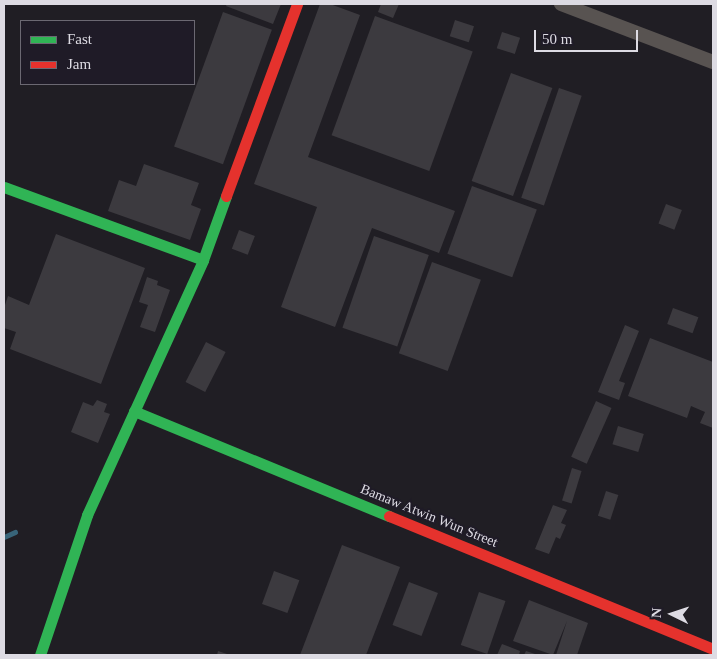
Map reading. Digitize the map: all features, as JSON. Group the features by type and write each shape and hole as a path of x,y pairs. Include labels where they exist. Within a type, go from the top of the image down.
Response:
{"street":[{"path":"40,655 87,515 203,260 297,4"},
{"path":"561,4 713,62"},
{"path":"4,186 203,260"},
{"name":"Bamaw Atwin Wun Street","path":"134,411 713,648"},
{"path":"710,655 713,648"}],"building":[{"path":"227,4 281,4 273,24 226,6"},
{"path":"320,4 330,4 360,15 308,157 455,211 439,253 372,228 335,327 281,307 317,207 254,184"},
{"path":"381,4 399,4 393,18 378,12"},
{"path":"223,12 272,30 223,164 174,146"},
{"path":"375,16 473,52 429,171 332,135"},
{"path":"455,20 474,26 469,42 450,36"},
{"path":"502,32 520,38 515,54 497,48"},
{"path":"511,73 552,88 513,196 472,181"},
{"path":"559,88 582,96 544,205 521,198"},
{"path":"144,164 199,183 191,205 201,209 190,240 108,211 119,180 136,186"},
{"path":"472,186 537,210 512,277 447,254"},
{"path":"666,204 682,210 674,230 658,224"},
{"path":"239,230 255,236 248,255 232,249"},
{"path":"56,234 145,268 101,384 10,349 16,332 4,328 4,308 8,296 29,305"},
{"path":"374,236 429,255 397,347 342,328"},
{"path":"432,262 481,280 448,371 399,353"},
{"path":"147,277 158,281 157,285 170,290 155,332 140,327 148,305 139,302"},
{"path":"673,308 698,317 693,333 667,324"},
{"path":"625,325 639,331 619,381 625,383 619,400 598,392"},
{"path":"650,338 713,362 713,428 700,423 705,412 691,406 687,418 628,396"},
{"path":"206,342 226,352 205,392 186,382"},
{"path":"97,400 107,404 104,412 110,414 98,443 71,432 83,402 93,406"},
{"path":"596,401 612,408 587,464 571,457"},
{"path":"618,426 644,434 638,452 612,444"},
{"path":"572,468 582,471 572,503 562,501"},
{"path":"606,491 618,495 610,520 598,516"},
{"path":"553,505 567,510 561,523 566,525 560,539 556,537 549,554 535,549"},
{"path":"342,545 400,567 366,655 300,655"},
{"path":"274,571 299,580 287,613 262,604"},
{"path":"409,582 438,593 421,636 393,625"},
{"path":"479,592 505,601 487,654 461,645"},
{"path":"529,600 588,623 577,655 556,655 567,621 553,655 513,641"},
{"path":"502,644 520,651 519,655 497,655"},
{"path":"218,651 230,655 217,655"},
{"path":"526,651 538,655 524,655"}],"waterway":[{"path":"4,537 15,532"}],"traffic: fast":[{"path":"4,187 203,260"},
{"path":"40,655 87,515 203,260 226,196"},
{"path":"134,411 389,516"}],"traffic: jam":[{"path":"226,196 297,4"},
{"path":"389,516 713,649"}]}
